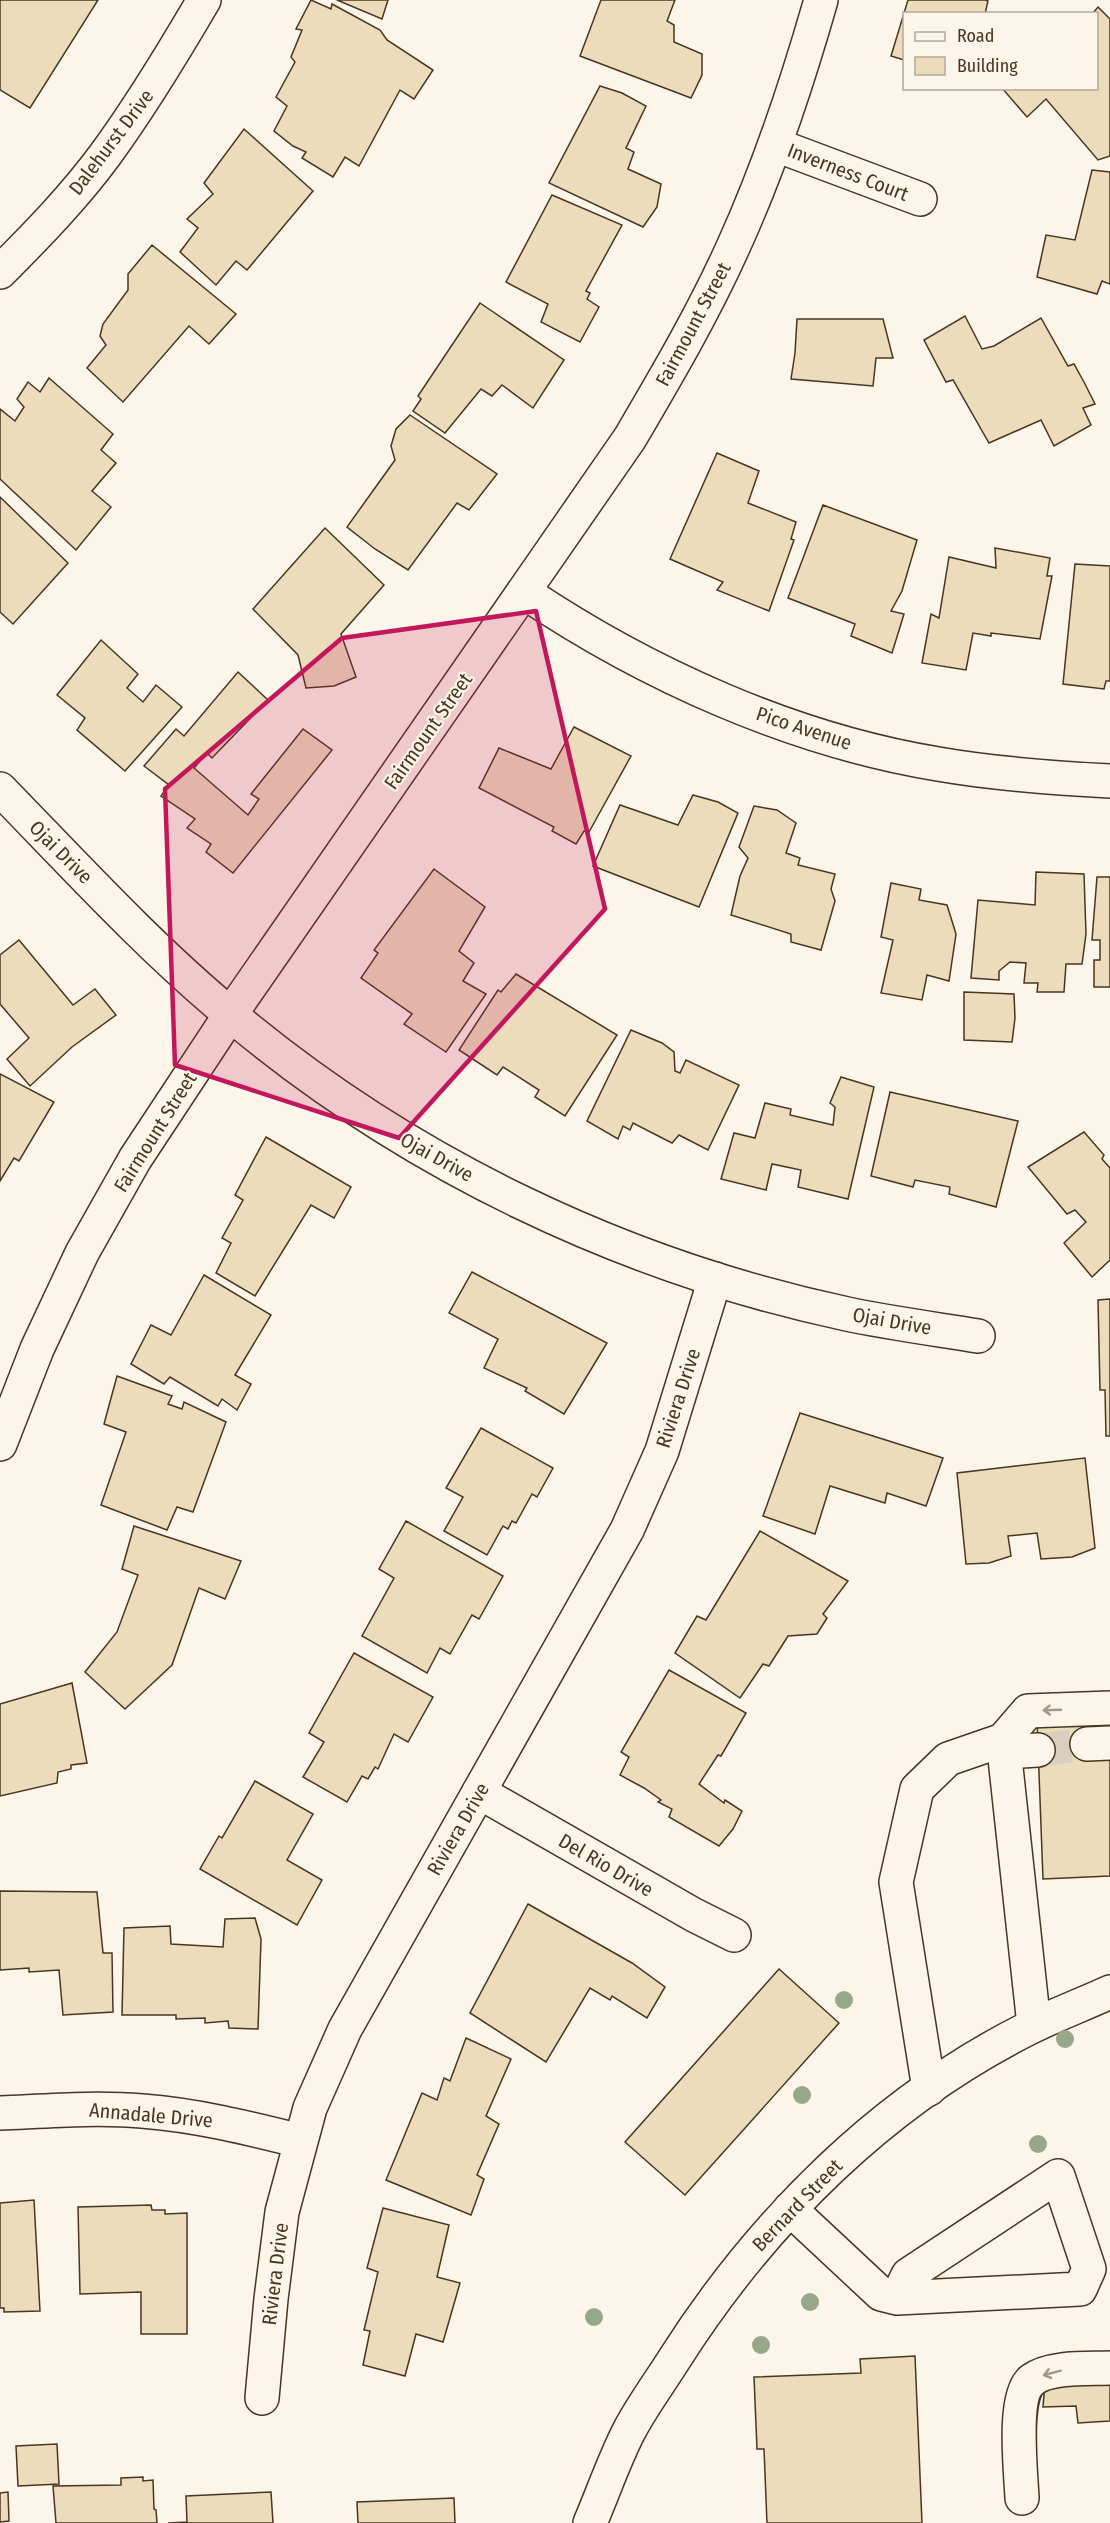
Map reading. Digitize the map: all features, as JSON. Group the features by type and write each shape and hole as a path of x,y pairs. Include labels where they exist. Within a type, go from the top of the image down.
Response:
{"street":[{"name":"Dalehurst Drive","path":"0,272 44,228 104,157 157,81 204,0"},
{"name":"Fairmount Street","path":"0,1444 36,1350 82,1253 135,1160 230,1015 630,438 685,344 734,246 776,145 821,0"},
{"name":"Inverness Court","path":"776,145 920,199"},
{"name":"Pico Avenue","path":"524,592 558,615 639,662 740,708 846,743 936,764 1028,777 1110,781"},
{"name":"Ojai Drive","path":"0,789 157,949 230,1015 298,1068 400,1137 508,1197 622,1246 715,1279 847,1314 978,1336"},
{"name":"Riviera Drive","path":"262,2398 282,2212 310,2108 345,2029 627,1530 662,1451 715,1279"},
{"path":"929,2089 896,1882 917,1789 948,1759 1003,1740 1028,1711 1110,1708"},
{"path":"1003,1740 1021,1752 1038,1750"},
{"path":"1003,1740 1034,2025"},
{"name":"Del Rio Drive","path":"479,1792 694,1915 734,1935"},
{"name":"Bernard Street","path":"590,2523 629,2430 677,2355 743,2261 806,2192 875,2129 949,2074 1034,2025 1110,1992"},
{"name":"Annadale Drive","path":"0,2113 81,2109 142,2111 228,2123 300,2141"},
{"path":"790,2209 881,2294 897,2298 1080,2289 1089,2269 1058,2176 908,2275 897,2298"},
{"path":"1022,2498 1020,2429 1022,2396 1031,2380 1055,2371 1110,2368"}],"highlighted area":[{"path":"536,611 605,909 399,1138 175,1065 165,789 342,638"}],"building":[{"path":"0,0 98,0 30,108 0,90"},
{"path":"311,0 331,9 332,4 380,30 387,40 433,70 414,99 400,90 359,166 345,157 333,177 302,158 306,152 293,146 274,131 287,106 276,97 295,62 291,57 302,30 296,29"},
{"path":"337,0 388,0 382,19"},
{"path":"601,0 675,0 667,21 674,25 674,42 702,54 702,75 691,98 580,56"},
{"path":"908,0 988,1 985,12 904,12"},
{"path":"1098,7 1110,19 1110,156 1098,160 1046,99 1027,117 1004,90 1098,90 1098,12 1094,12"},
{"path":"903,16 903,60 891,56"},
{"path":"600,86 622,93 646,106 626,148 634,152 628,169 661,184 657,207 643,227 549,183"},
{"path":"244,129 313,191 247,270 236,261 216,285 180,252 198,228 187,219 213,194 204,183"},
{"path":"1092,170 1110,172 1110,284 1102,281 1097,294 1037,277 1046,235 1075,240"},
{"path":"552,195 622,225 586,291 590,293 587,299 599,307 580,342 541,322 548,304 506,282"},
{"path":"152,245 236,314 209,344 189,326 123,402 87,368 106,345 100,336 103,324 128,290 128,274"},
{"path":"480,303 564,360 533,408 502,385 492,396 481,389 445,433 413,411 421,399 418,396"},
{"path":"965,316 982,349 994,346 1041,318 1068,366 1074,364 1095,404 1083,408 1091,425 1054,446 1041,420 989,443 953,380 946,382 924,340"},
{"path":"797,319 883,319 893,358 876,358 873,386 791,379"},
{"path":"49,378 113,434 101,450 116,463 92,491 111,507 76,550 0,479 0,409 15,421 24,407 17,399 28,382 40,392"},
{"path":"410,415 497,474 469,510 457,503 408,570 375,549 347,527 395,460 391,446 396,429"},
{"path":"717,453 759,471 748,503 796,522 791,539 794,540 769,611 717,590 723,582 670,559"},
{"path":"0,497 68,563 13,624 0,612"},
{"path":"823,505 917,540 902,591 891,611 904,614 892,653 851,636 855,624 788,598"},
{"path":"325,528 384,585 341,634 356,677 334,686 306,688 298,655 253,609"},
{"path":"995,548 1050,558 1047,576 1052,576 1040,639 973,633 966,670 922,663 931,614 939,618 949,557 996,568"},
{"path":"1075,564 1110,566 1110,681 1106,681 1104,689 1063,684"},
{"path":"101,640 138,674 127,688 143,702 156,685 182,707 125,771 77,730 85,718 57,695"},
{"path":"238,672 268,700 212,758 207,753 194,768 248,815 259,799 251,794 303,729 332,750 233,873 206,852 211,844 187,828 195,819 161,796 169,785 144,766 176,729 184,736"},
{"path":"574,727 631,756 589,832 584,831 576,844 552,831 554,827 479,788 499,748 551,769"},
{"path":"693,795 718,802 738,813 699,907 593,866 620,805 678,825"},
{"path":"754,806 777,810 796,823 786,853 800,858 798,865 835,874 831,889 835,901 821,950 791,942 791,934 731,915 740,876 748,858 739,847"},
{"path":"434,869 485,907 459,951 474,963 463,981 486,994 446,1052 404,1024 412,1014 361,978 378,953 374,950"},
{"path":"1036,872 1084,874 1086,934 1082,964 1066,964 1064,992 1037,992 1038,983 1024,983 1026,963 1010,962 999,971 999,980 971,978 978,900 1035,905"},
{"path":"1097,877 1110,877 1110,987 1094,987 1094,960 1100,960 1100,940 1092,940"},
{"path":"891,883 921,889 919,900 947,905 956,934 949,981 927,975 922,1000 881,993 893,940 881,937"},
{"path":"19,940 73,1005 95,989 116,1015 72,1047 30,1086 7,1059 29,1038 0,1004 0,955"},
{"path":"516,974 617,1035 565,1116 535,1097 539,1090 503,1067 497,1075 459,1050 498,990 501,992"},
{"path":"964,992 1014,994 1015,1018 1012,1042 964,1040"},
{"path":"631,1030 662,1043 674,1052 675,1071 680,1073 686,1060 739,1085 708,1150 679,1135 672,1143 633,1123 630,1130 623,1126 618,1139 587,1121"},
{"path":"0,1074 54,1102 19,1161 14,1158 0,1181"},
{"path":"841,1077 874,1087 848,1199 798,1187 801,1170 772,1164 766,1190 721,1179 734,1133 755,1138 765,1103 791,1109 790,1115 833,1125 835,1107 830,1103"},
{"path":"890,1092 1018,1121 996,1207 949,1194 950,1187 915,1180 913,1187 871,1176"},
{"path":"1084,1132 1104,1155 1102,1159 1110,1168 1110,1260 1092,1277 1064,1243 1086,1222 1075,1210 1067,1214 1028,1167"},
{"path":"266,1137 351,1187 334,1218 311,1205 255,1296 216,1273 231,1243 222,1238 243,1200 235,1195"},
{"path":"472,1272 607,1343 564,1414 525,1391 527,1388 484,1368 498,1339 449,1313"},
{"path":"204,1275 271,1315 235,1375 251,1384 237,1410 222,1399 218,1406 170,1377 164,1384 131,1364 151,1325 171,1335"},
{"path":"1110,1299 1110,1436 1106,1436 1105,1390 1100,1390 1098,1300"},
{"path":"117,1376 172,1396 168,1404 182,1409 184,1402 226,1422 193,1512 177,1507 167,1530 101,1505 126,1432 104,1424"},
{"path":"800,1413 943,1458 926,1506 887,1493 885,1503 830,1486 815,1534 763,1516"},
{"path":"481,1428 553,1468 537,1497 532,1494 516,1523 512,1521 508,1529 503,1526 487,1555 444,1531 463,1497 446,1488"},
{"path":"1085,1458 1095,1548 1072,1557 1041,1559 1037,1533 1008,1536 1011,1556 989,1563 966,1564 957,1473"},
{"path":"406,1521 503,1576 479,1619 472,1615 450,1654 440,1648 427,1673 362,1636 394,1578 379,1569"},
{"path":"134,1526 241,1561 225,1599 199,1588 172,1665 125,1709 85,1672 117,1632 138,1575 122,1569"},
{"path":"760,1531 848,1581 823,1614 827,1618 817,1634 788,1636 769,1666 763,1664 740,1698 675,1653 697,1616 706,1620"},
{"path":"354,1653 433,1697 408,1742 394,1734 378,1769 375,1767 368,1779 362,1776 347,1802 303,1777 324,1742 309,1733"},
{"path":"669,1670 746,1713 721,1756 718,1755 699,1784 724,1803 725,1800 742,1811 733,1829 719,1846 669,1817 672,1809 658,1802 661,1800 644,1788 620,1775 629,1757 621,1752"},
{"path":"72,1683 87,1763 71,1765 71,1769 58,1772 57,1783 0,1796 0,1704"},
{"path":"1086,1718 1087,1744 1110,1754 1110,1876 1043,1879 1037,1720"},
{"path":"255,1781 313,1814 287,1860 322,1880 297,1925 200,1869 219,1836 222,1838"},
{"path":"0,1891 97,1892 103,1953 112,1953 113,2012 63,2015 59,1970 29,1972 29,1968 0,1970"},
{"path":"528,1904 632,1963 665,1987 647,2018 612,1996 610,2000 590,1988 546,2062 470,2013"},
{"path":"255,1918 261,1939 258,2029 229,2028 228,2021 205,2023 205,2018 176,2019 176,2015 122,2015 124,1928 170,1926 171,1944 223,1947 225,1919"},
{"path":"779,1969 839,2023 685,2195 625,2142"},
{"path":"466,2038 511,2059 486,2116 499,2124 477,2175 484,2179 471,2215 386,2180 422,2093 437,2100 444,2078 450,2081"},
{"path":"34,2200 40,2311 4,2312 4,2308 0,2308 0,2203"},
{"path":"151,2205 152,2210 165,2210 165,2214 187,2213 187,2334 141,2334 141,2292 80,2294 78,2207"},
{"path":"383,2208 449,2225 437,2277 460,2283 443,2342 416,2334 405,2376 363,2365 370,2331 364,2330 378,2272 367,2268"},
{"path":"915,2356 922,2523 767,2523 764,2449 757,2449 754,2377 861,2373 860,2359"},
{"path":"1110,2379 1110,2421 1078,2423 1076,2406 1043,2407 1045,2383"},
{"path":"57,2444 59,2484 18,2486 16,2446"},
{"path":"143,2477 143,2481 153,2480 157,2523 56,2523 53,2486 121,2485 121,2478"},
{"path":"8,2492 9,2521 0,2522 0,2493"},
{"path":"271,2492 273,2523 168,2523 187,2522 186,2496"},
{"path":"454,2498 455,2523 358,2523 357,2502"}],"tunnel":[{"path":"1038,1750 1087,1744"}]}
